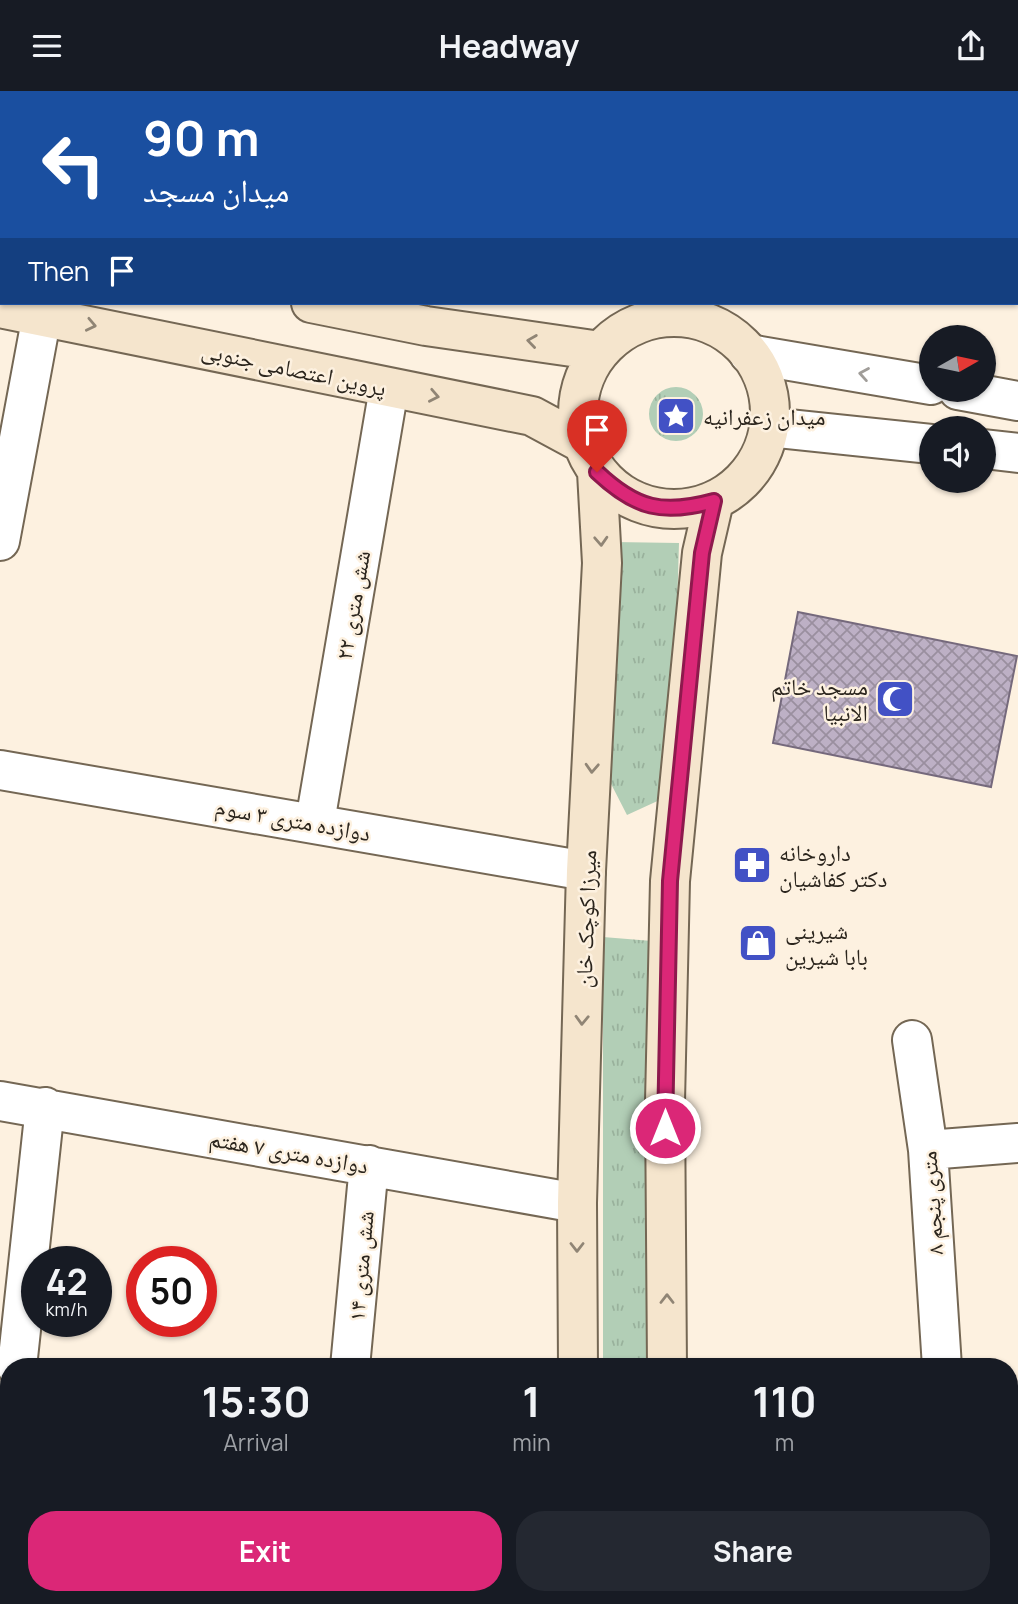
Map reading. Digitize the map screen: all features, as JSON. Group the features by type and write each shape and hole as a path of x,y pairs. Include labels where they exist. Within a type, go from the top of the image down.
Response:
{"main road":[{"path":"322,305 426,326 615,328 651,319 710,314 749,353 762,376 769,401 769,426 759,457 740,483 714,501 683,510 651,507 621,495 589,458 577,411 584,379 615,328"},
{"name":"پروین اعتصامی جنوبی","path":"0,308 531,416 589,458"},
{"name":"میرزا کوچک خان","path":"578,1358 577,1203 586,871 602,563 589,458"},
{"path":"667,1358 665,1102 670,881 702,553 714,501"}],"street":[{"path":"0,541 42,315"},
{"path":"749,353 919,384"},
{"name":"شش متری ۲۲","path":"316,822 389,388"},
{"path":"996,397 1018,401"},
{"path":"769,426 919,443"},
{"path":"996,450 1018,453"},
{"name":"دوازده متری ۳ سوم","path":"0,770 316,822 586,871"},
{"name":"۸ متری پنجم","path":"912,1040 928,1150 941,1358"},
{"name":"دوازده متری ۷ هفتم","path":"0,1101 577,1203"},
{"path":"19,1358 45,1107"},
{"path":"928,1150 1018,1143"},
{"name":"شش متری ۱۴","path":"351,1358 369,1165"}],"green space":[{"name":"میدان زعفرانیه","path":"676,387 695,395 703,414 695,433 676,441 657,433 649,414 657,395"},
{"path":"614,542 679,543 672,775 664,798 627,815 607,776"},
{"path":"603,937 652,941 664,1358 603,1358"}],"building":[{"name":"مسجد خاتم الانبیا","path":"798,612 1017,656 991,787 773,743"}],"place":[{"name":"میدان زعفرانیه","path":"676,416"},
{"name":"مسجد خاتم الانبیا","path":"895,699"},
{"name":"داروخانه دکتر کفاشیان","path":"752,865"},
{"name":"شیرینی بابا شیرین","path":"758,943"}],"route":[{"path":"597,472 621,495 651,507 683,510 714,501 702,553 670,881 665,1128"}]}
